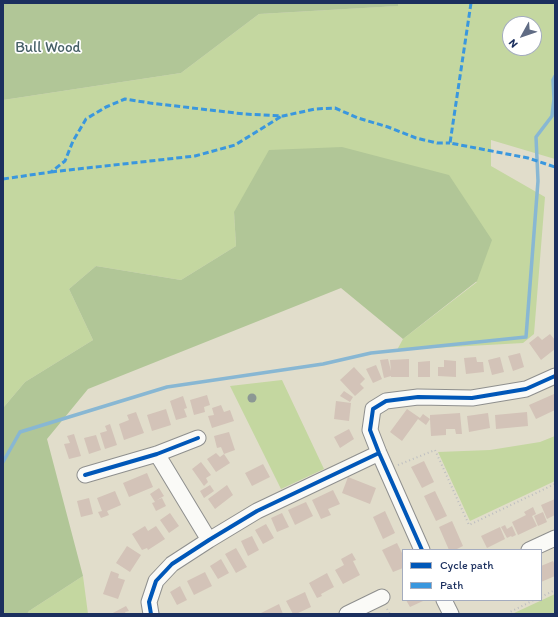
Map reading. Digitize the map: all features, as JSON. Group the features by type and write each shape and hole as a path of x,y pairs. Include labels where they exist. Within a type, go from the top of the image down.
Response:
{"street":[{"path":"422,549 378,453 370,430 373,410 386,401 418,397 472,398 526,389 555,376"},
{"path":"85,475 157,454 198,438"},
{"path":"151,614 149,602 156,581 172,564 208,540 257,511 378,453"},
{"path":"157,454 208,540"},
{"path":"531,549 555,538"},
{"path":"347,614 382,597"},
{"path":"444,601 451,614"}],"path":[{"path":"386,470 435,450 469,525 555,484"},
{"path":"542,596 555,590"},
{"path":"508,614 532,601"}],"green space":[{"name":"Bull Wood","path":"3,3 398,3 398,6 259,14 181,73 3,100"},
{"path":"398,3 555,3 555,159 491,140 491,166 545,197 534,334 523,343 397,350 403,339 477,282 234,212 236,246 181,280 96,266 69,289 93,340 25,382 3,408 3,100 181,73 259,14 397,6"},
{"path":"342,147 449,175 492,240 477,281 403,339 341,288 88,389 47,439 83,576 29,611 27,614 3,614 3,408 25,382 93,340 69,289 96,266 181,280 236,246 234,212 269,150"},
{"path":"282,380 324,469 281,489 230,386"},
{"path":"555,436 555,481 470,521 438,452 490,450 540,442"},
{"path":"83,576 88,614 27,614 29,611"},
{"path":"555,594 555,614 512,614 542,601"}],"building":[{"path":"550,334 555,340 555,349 541,360 529,343 538,336 542,340"},
{"path":"520,353 524,367 513,371 508,356"},
{"path":"476,357 477,362 483,362 484,372 466,374 464,358"},
{"path":"500,357 504,372 492,375 488,360"},
{"path":"388,359 391,371 390,360 409,359 409,377 391,376 384,378 380,360"},
{"path":"444,360 456,361 456,377 438,376 438,367 444,367"},
{"path":"430,361 430,377 418,377 418,362"},
{"path":"376,365 382,379 373,383 366,369"},
{"path":"354,367 365,379 360,384 364,388 355,396 340,380"},
{"path":"344,391 353,397 350,402 340,396"},
{"path":"554,394 555,410 536,419 529,405"},
{"path":"207,395 210,405 204,407 205,412 194,415 190,400"},
{"path":"183,396 187,408 184,409 187,417 176,420 170,401"},
{"path":"336,401 351,403 349,421 334,419"},
{"path":"221,405 224,412 230,410 234,421 212,428 208,416 214,415 212,408"},
{"path":"166,409 171,425 152,431 147,415"},
{"path":"407,409 420,418 423,414 430,419 426,425 418,419 402,441 390,432"},
{"path":"136,412 144,433 124,440 119,424 129,420 127,415"},
{"path":"527,412 528,426 496,429 495,415"},
{"path":"460,413 462,434 456,434 455,429 446,429 446,435 431,436 430,415"},
{"path":"488,413 490,428 469,432 467,416"},
{"path":"110,424 117,445 105,449 100,433 107,431 105,426"},
{"path":"349,429 354,439 340,448 334,437"},
{"path":"229,432 235,450 224,454 221,447 217,448 214,436"},
{"path":"74,434 81,456 69,459 64,444 70,443 67,436"},
{"path":"96,435 101,450 89,454 84,438"},
{"path":"216,453 220,457 224,454 230,463 216,472 207,459"},
{"path":"424,461 434,482 422,488 411,467"},
{"path":"201,462 211,475 206,478 208,482 204,486 192,469"},
{"path":"263,464 270,477 252,486 245,473"},
{"path":"147,473 153,487 129,497 123,483"},
{"path":"348,477 376,488 370,504 342,493"},
{"path":"210,485 214,491 204,498 200,491"},
{"path":"227,485 233,495 215,509 208,499"},
{"path":"159,488 164,496 157,500 162,498 166,506 156,511 152,503 155,502 150,494"},
{"path":"333,490 340,504 328,509 331,515 321,519 312,500"},
{"path":"115,491 121,505 107,511 109,515 101,518 98,512 102,511 97,498"},
{"path":"435,491 447,516 436,521 424,496"},
{"path":"89,498 93,514 81,517 77,501"},
{"path":"555,499 555,515 547,519 541,505"},
{"path":"306,502 313,516 295,525 288,510"},
{"path":"533,507 536,514 532,516 537,526 518,535 512,522 526,515 524,512"},
{"path":"385,511 395,533 383,539 373,517"},
{"path":"543,512 547,522 538,526 534,516"},
{"path":"170,513 179,526 169,533 160,520"},
{"path":"282,513 289,527 277,532 271,518"},
{"path":"452,521 463,546 457,549 449,549 439,527"},
{"path":"266,524 274,538 263,544 255,530"},
{"path":"505,525 507,529 512,526 516,535 507,538 501,527"},
{"path":"145,526 148,531 156,526 165,539 148,550 147,548 142,550 132,534"},
{"path":"500,527 505,539 487,548 481,536"},
{"path":"252,536 259,550 248,556 241,541"},
{"path":"397,543 402,553 402,568 393,572 382,550"},
{"path":"127,546 141,555 130,572 116,563"},
{"path":"236,548 247,567 236,573 225,554"},
{"path":"352,553 356,560 353,561 360,575 343,584 335,570 344,565 341,559"},
{"path":"221,559 229,573 218,579 210,566"},
{"path":"553,561 555,565 555,576 542,582 542,566"},
{"path":"111,571 119,574 118,578 125,580 118,599 103,594"},
{"path":"205,572 212,586 194,595 187,581"},
{"path":"327,573 334,587 317,598 309,583"},
{"path":"180,586 187,600 177,605 170,592"},
{"path":"305,592 311,607 293,614 286,601"},
{"path":"407,601 423,601 410,607"},
{"path":"279,604 283,614 261,614 261,613"},
{"path":"126,606 129,611 125,612 126,614 111,614"}],"waterway":[{"path":"3,462 20,432 167,387 323,364 371,353 526,337 538,181 536,137 552,116 554,99 553,80 555,76"}],"marked path":[{"path":"471,3 450,143 528,158 555,167"},
{"path":"3,179 51,172 65,161 73,141 86,119 106,107 125,99 244,114 283,116 315,109 335,108 358,118 388,127 416,138 437,143 450,143"},
{"path":"51,172 195,156 235,145 282,116"}],"cycle path":[{"path":"422,549 370,430 373,409 386,401 418,397 472,398 526,389 555,376"},
{"path":"85,475 157,454 198,438"},
{"path":"151,614 149,602 156,581 172,564 257,511 379,453"}]}
